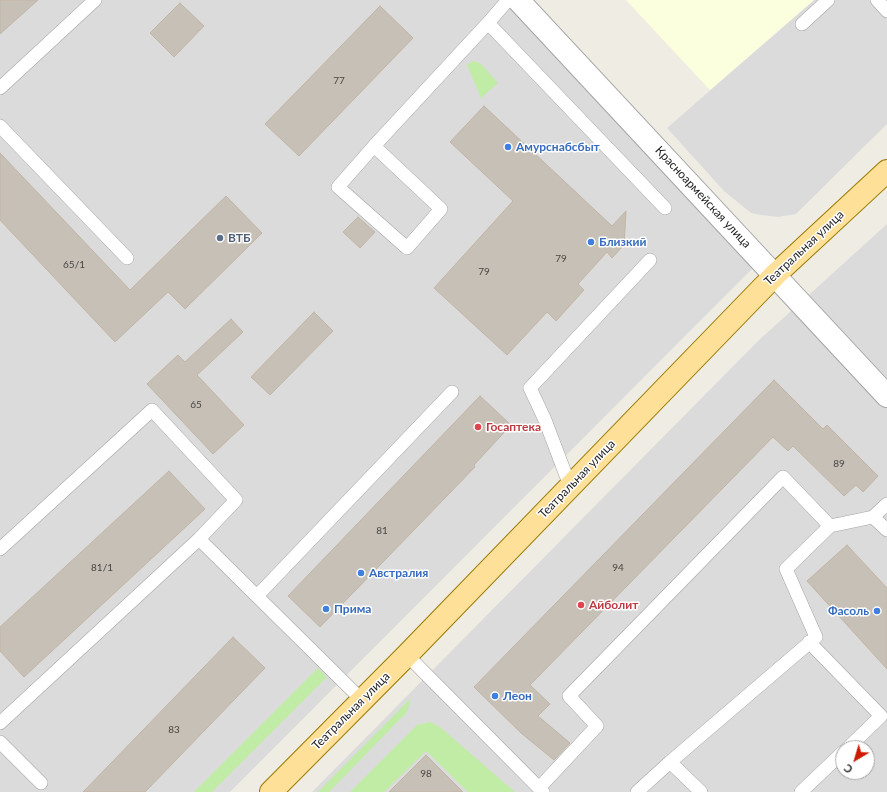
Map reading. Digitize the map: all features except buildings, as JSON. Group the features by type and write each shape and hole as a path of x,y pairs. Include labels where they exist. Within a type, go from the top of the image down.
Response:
{"main road":[{"name":"Театральная улица","path":"271,792 361,699 407,655 776,274 887,171"}],"street":[{"name":"Красноармейская улица","path":"518,0 776,274 887,396"}],"lane":[{"path":"0,88 95,0"},
{"path":"374,146 441,209 407,248 338,186 374,146 488,23 508,0"},
{"path":"802,24 828,0"},
{"path":"877,0 887,11"},
{"path":"488,23 665,208"},
{"path":"0,126 127,258"},
{"path":"570,486 545,420 530,388 650,260"},
{"path":"257,596 452,392"},
{"path":"0,549 152,410 236,500 199,539 0,723"},
{"path":"407,655 541,790 597,726 569,696 783,477 830,526"},
{"path":"637,792 816,637 786,569 830,526 873,517 887,504"},
{"path":"873,517 887,530"},
{"path":"199,539 361,699"},
{"path":"810,642 881,716 856,740"},
{"path":"0,742 41,783"},
{"path":"801,792 835,760"},
{"path":"670,762 701,792"}],"shaded area":[{"path":"0,0 507,0 756,265 230,792 0,792"},
{"path":"626,0 814,0 710,90"},
{"path":"814,0 887,0 887,124 796,214 778,217 751,213 724,191 667,128"},
{"path":"887,224 887,792 312,792 758,341"}],"green space":[{"path":"473,61 480,63 498,83 481,98 467,65"},
{"path":"318,668 327,677 212,792 194,792"},
{"path":"411,698 407,712 329,792 318,792"},
{"path":"430,722 440,727 515,792 468,792 426,751 384,792 350,792 417,725"}],"place":[{"name":"Амурснабсбыт","path":"508,147"},
{"name":"ВТБ","path":"220,238"},
{"name":"Близкий","path":"591,242"},
{"name":"Госаптека","path":"478,427"},
{"name":"Австралия","path":"361,573"},
{"name":"Айболит","path":"581,605"},
{"name":"Прима","path":"326,609"},
{"name":"Фасоль","path":"877,611"},
{"name":"Леон","path":"495,696"}]}
